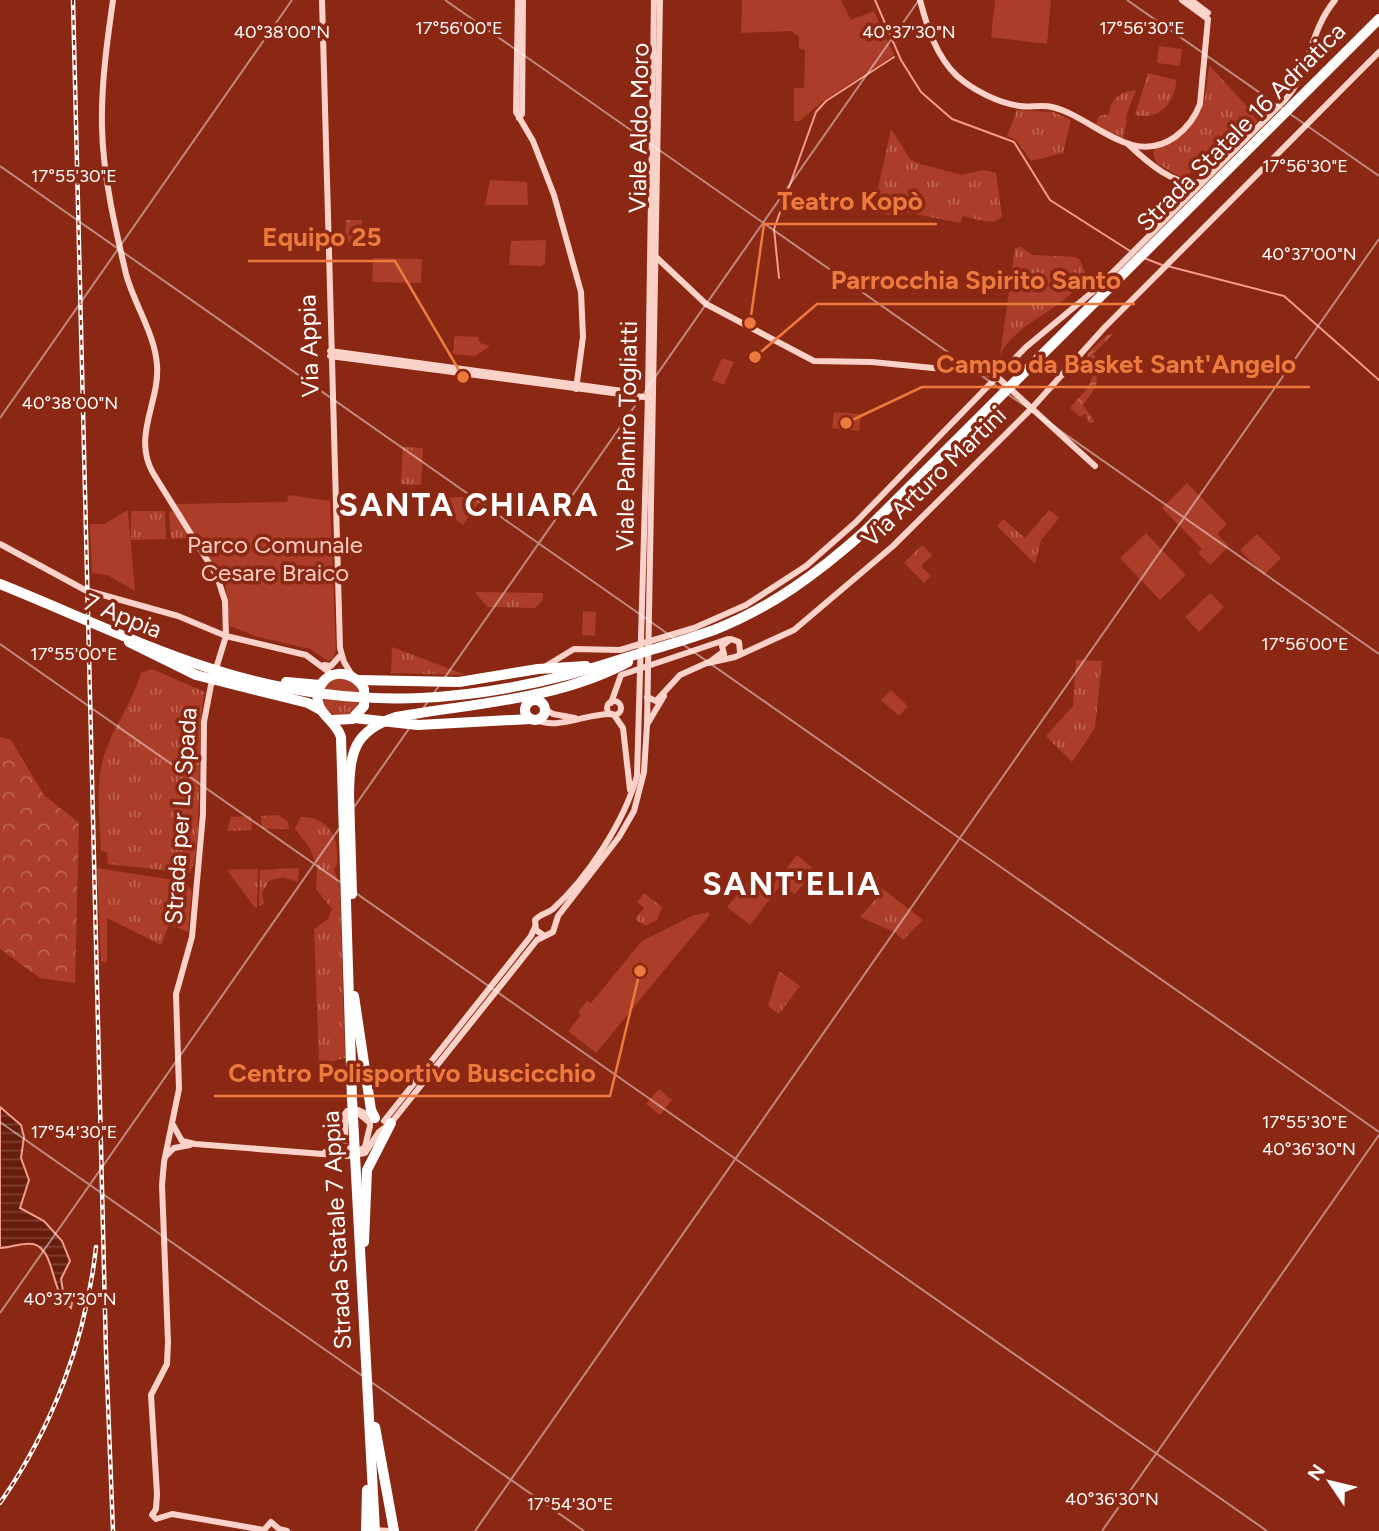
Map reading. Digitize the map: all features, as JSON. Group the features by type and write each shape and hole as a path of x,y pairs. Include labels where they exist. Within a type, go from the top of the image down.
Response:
{"highway":[{"name":"Strada Statale 16 Adriatica","path":"1143,254 1379,19"},
{"name":"Strada Statale 16 Adriatica","path":"391,702 456,697 524,687 700,641 745,622 808,586 869,536 1131,265 1379,27"},
{"name":"Strada Statale 16 Adriatica","path":"0,584 23,596 208,670 288,691 412,704 500,697 628,660"},
{"name":"Strada Statale 16 Adriatica","path":"0,590 23,596"},
{"path":"219,674 272,679 355,678 459,682 538,669 628,660"},
{"path":"219,674 308,703 332,720 353,719 418,725 509,719 529,714 543,715 551,695 628,660"},
{"path":"349,794 354,750 363,735 377,721 498,701 595,677"},
{"path":"349,794 345,738 353,719 364,706 365,695 355,678"},
{"path":"321,711 317,698 328,679"},
{"path":"529,714 533,700 544,707"},
{"path":"498,701 517,702 529,714"},
{"path":"412,704 478,705"},
{"path":"364,706 377,721"},
{"name":"Strada Statale 7 Appia","path":"332,720 340,732 368,1413 375,1497"},
{"name":"Strada Statale 7 Appia","path":"349,794 355,1098"},
{"path":"355,996 371,1110 380,1126 367,1170 364,1242"},
{"name":"Strada Statale 7 Appia","path":"358,1174 374,1427 373,1531"},
{"path":"368,1413 373,1531"},
{"path":"374,1427 392,1531"}],"street":[{"name":"Strada per Lo Spada","path":"113,0 102,101 104,160 127,277 156,357 156,388 145,428 148,466 217,576 224,592 226,636 204,722 203,814 192,937 176,994 180,1079 173,1125 176,1142"},
{"name":"Via Appia","path":"322,0 340,648 339,657 328,679"},
{"path":"521,0 522,114 519,118 531,138 554,195 581,288 583,338 576,387"},
{"name":"Viale Aldo Moro","path":"649,235 654,0"},
{"name":"Viale Aldo Moro","path":"655,256 660,0"},
{"path":"920,0 940,55 967,83 1018,106 1058,109 1128,144 1194,191"},
{"path":"1182,0 1208,16"},
{"path":"1191,0 1208,16"},
{"path":"1143,254 1185,200 1293,92 1305,70 1310,43 1320,19 1335,0"},
{"path":"1128,144 1153,146 1178,135 1196,115 1203,93 1208,16"},
{"name":"Via Arturo Martini","path":"724,652 735,657 740,652 784,636 893,546 1032,408 1157,274 1379,52"},
{"path":"1150,161 1153,146"},
{"path":"1142,147 1150,161"},
{"path":"1183,183 1204,181"},
{"path":"1183,183 1185,200"},
{"name":"Viale Palmiro Togliatti","path":"649,235 650,397"},
{"path":"655,256 706,304 814,361 872,362 994,373 1095,466"},
{"name":"Viale Palmiro Togliatti","path":"644,676 655,256"},
{"path":"538,669 552,664 564,653 574,649 620,650 653,641 720,617 767,593 839,538 1001,378 1027,347 1131,265"},
{"path":"330,354 650,397"},
{"path":"0,544 74,586 107,599 142,606 226,636 296,652 328,666 339,657"},
{"path":"597,715 609,705 617,680 625,673 728,639 758,647"},
{"path":"647,697 656,701 680,675 708,663 724,652 728,639"},
{"path":"739,642 740,652"},
{"path":"711,643 724,652"},
{"name":"Via Appia","path":"340,648 344,662 355,678"},
{"path":"564,653 563,663 568,668"},
{"path":"317,662 328,679"},
{"path":"380,1126 543,935 553,932 558,916 619,837 634,811 644,772 647,697 644,676"},
{"path":"288,1531 279,1530 271,1522 264,1530 162,1515 156,1509 151,1395 168,1358 162,1185 165,1157 176,1142 323,1152 342,1147 359,1151 365,1147 531,936 537,917 552,911 604,845 630,799 637,776 644,676"},
{"path":"647,725 668,689"},
{"path":"529,714 545,724 613,714 620,712 615,690"},
{"path":"609,705 620,704"},
{"path":"609,705 623,728 630,799"},
{"path":"544,707 553,714 580,718"},
{"path":"546,913 556,922"},
{"path":"535,927 543,935"},
{"path":"342,1147 340,1122 347,1111 358,1110 380,1126"},
{"path":"373,1531 378,1528 392,1531"}],"green space":[{"path":"742,0 841,0 851,20 874,11 894,55 823,101 800,121 794,121 794,88 804,88 805,50 799,49 799,37 791,31 741,33"},
{"path":"995,0 1051,0 1047,44 991,37"},
{"path":"1159,46 1182,49 1180,66 1157,63"},
{"path":"1209,65 1257,121 1253,128 1223,134 1204,159 1192,161 1193,170 1184,179 1156,163 1153,152 1194,121 1203,105"},
{"path":"1148,73 1176,80 1173,96 1159,112 1144,116 1135,115"},
{"path":"1136,90 1125,119 1123,139 1096,125 1099,116 1109,114 1117,97"},
{"path":"1017,110 1053,112 1071,120 1063,153 1031,161 1016,140 1007,136"},
{"path":"891,129 910,159 917,163 962,175 983,170 996,173 1002,216 999,220 990,222 963,216 960,223 906,212 897,217 873,211"},
{"path":"490,180 527,182 528,205 485,205"},
{"path":"346,220 362,220 362,243 345,243"},
{"path":"546,240 545,263 542,266 509,265 511,241"},
{"path":"1021,247 1033,255 1075,257 1080,260 1085,273 1069,296 1018,332 1000,355 1015,248"},
{"path":"373,258 422,259 421,283 372,282"},
{"path":"1114,333 1093,354 1098,359 1096,387 1083,405 1095,422 1089,423 1085,414 1080,417 1070,408 1090,384 1092,372 1087,354 1107,335"},
{"path":"455,336 478,337 480,343 490,346 475,356 453,354"},
{"path":"722,358 734,362 724,385 712,380"},
{"path":"834,412 861,414 859,431 832,428"},
{"path":"403,447 423,448 421,485 401,484"},
{"path":"1187,483 1227,524 1217,534 1229,546 1210,565 1198,553 1202,549 1162,508"},
{"name":"Parco Comunale Cesare Braico","path":"289,495 330,501 336,651 333,659 328,661 310,649 258,637 230,626 225,584 175,504 287,502"},
{"path":"476,496 479,502 463,525 431,499"},
{"path":"128,510 135,591 107,575 92,573 90,524 104,524"},
{"path":"1049,510 1059,518 1041,540 1035,564 997,526 1003,519 1025,538"},
{"path":"131,511 165,511 166,539 131,540"},
{"path":"169,511 174,512 190,538 171,539"},
{"path":"1146,533 1186,575 1160,600 1120,558"},
{"path":"1257,534 1281,558 1264,575 1240,550"},
{"path":"922,545 932,555 921,566 931,576 924,583 904,563"},
{"path":"475,592 543,593 543,600 535,608 487,607"},
{"path":"1210,593 1224,607 1199,632 1185,617"},
{"path":"583,611 596,612 595,636 582,635"},
{"path":"392,647 466,675 391,673"},
{"path":"1076,660 1102,661 1095,728 1072,762 1046,736 1073,706"},
{"path":"152,669 205,692 197,843 189,873 108,864 107,852 101,851 99,801 102,765 109,742 141,673"},
{"path":"341,678 355,683 360,697 355,711 341,716 327,711 322,697 327,683"},
{"path":"891,690 908,706 899,716 881,700"},
{"path":"0,737 11,740 44,795 79,823 75,983 40,978 0,949"},
{"path":"278,815 288,822 289,829 262,829 261,816"},
{"path":"251,816 252,830 227,831 231,817"},
{"path":"301,817 316,819 328,827 337,846 337,866 334,869 340,889 345,1058 322,1064 319,1063 314,929 328,919 332,909 316,889 317,867 310,848 295,829"},
{"path":"797,855 815,870 795,894 781,885 750,925 727,907 756,872 773,885"},
{"path":"97,868 186,882 192,892 188,932 169,924 161,945 107,918 107,963 101,961"},
{"path":"299,868 298,882 283,877 269,881 262,893 264,904 259,906 260,870"},
{"path":"258,869 257,908 255,908 227,870"},
{"path":"880,875 876,884 923,920 903,940 896,933 860,917 881,893 871,884"},
{"path":"644,893 662,907 657,920 645,926 635,919 644,908 637,902"},
{"path":"709,912 709,916 596,1053 568,1031 581,1015 578,1012 587,1001 591,1003 642,941 692,916"},
{"path":"779,971 800,986 779,1014 768,1006"},
{"path":"659,1089 672,1100 660,1115 646,1104"}],"shaded area":[{"path":"0,1107 21,1125 24,1137 21,1158 29,1180 20,1208 44,1221 62,1241 70,1261 61,1279 64,1297 72,1303 71,1308 59,1293 50,1263 40,1248 29,1244 0,1248"}],"waterway":[{"path":"875,0 901,60 921,92 952,119 1014,142 1050,200 1130,251"},
{"path":"779,278 774,229 816,112 826,101 894,57"},
{"path":"1144,258 1162,265"},
{"path":"1167,266 1284,296 1379,380"}],"railway":[{"path":"73,0 106,1352 113,1531"},
{"path":"0,1503 36,1444 64,1381 84,1315 96,1247"}],"place":[{"name":"Teatro Kopò","path":"750,323"},
{"name":"Parrocchia Spirito Santo","path":"755,357"},
{"name":"Equipo 25","path":"463,377"},
{"name":"Campo da Basket Sant'Angelo","path":"846,423"},
{"name":"Centro Polisportivo Buscicchio","path":"640,971"}],"district":[{"name":"SANTA CHIARA","path":"469,505"},
{"name":"SANT'ELIA","path":"792,884"}]}
